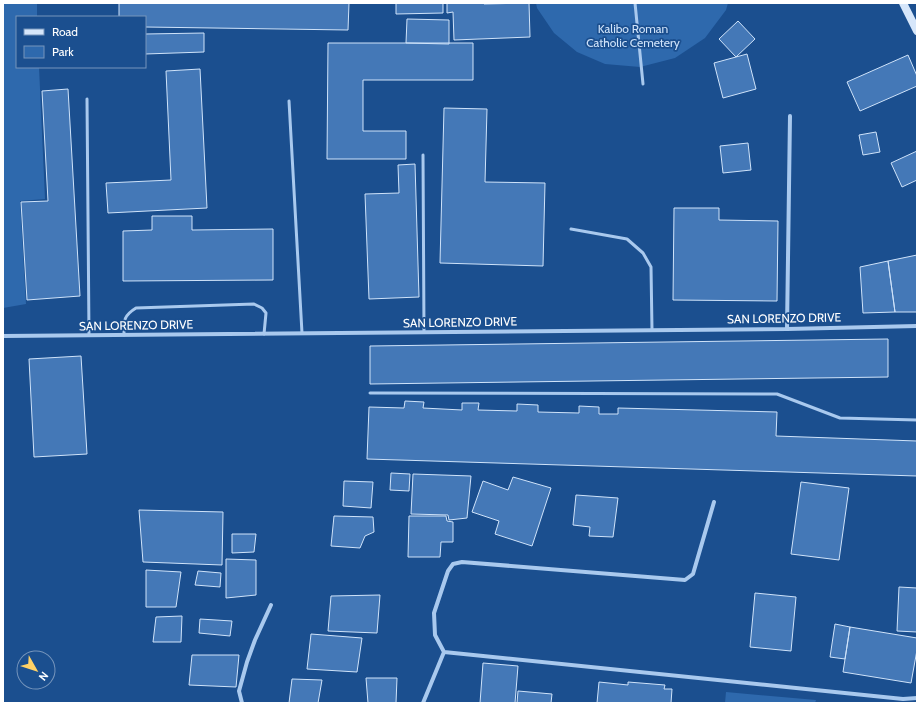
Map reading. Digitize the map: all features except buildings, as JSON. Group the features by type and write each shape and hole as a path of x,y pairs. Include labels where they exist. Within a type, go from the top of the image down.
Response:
{"main road":[{"path":"903,3 917,31"}],"street":[{"path":"787,329 790,116"},
{"name":"SAN LORENZO DRIVE","path":"3,336 787,329 917,326"},
{"path":"444,652 435,636 434,613 448,571 453,564 462,562 686,580 693,574 714,502"},
{"path":"242,703 239,691 247,662 271,605"},
{"path":"444,652 905,701 917,698"},
{"path":"423,703 444,652"}],"lane":[{"path":"635,3 643,84"},
{"path":"88,99 89,335"},
{"path":"290,101 302,333"},
{"path":"423,155 424,332"},
{"path":"571,229 627,239 643,253 652,267 652,330"},
{"path":"124,335 124,319 130,311 136,308 254,304 262,308 266,313 264,334"},
{"path":"370,393 777,394 840,418 917,420"}],"green space":[{"path":"3,3 37,3 37,16 16,16 16,68 39,68 45,199 20,201 26,304 3,308"},
{"name":"Kalibo Roman Catholic Cemetery","path":"536,3 728,3 726,10 705,38 675,58 640,67 605,64 577,52 554,33 537,8"},
{"path":"726,692 816,700 815,703 725,703"}]}
